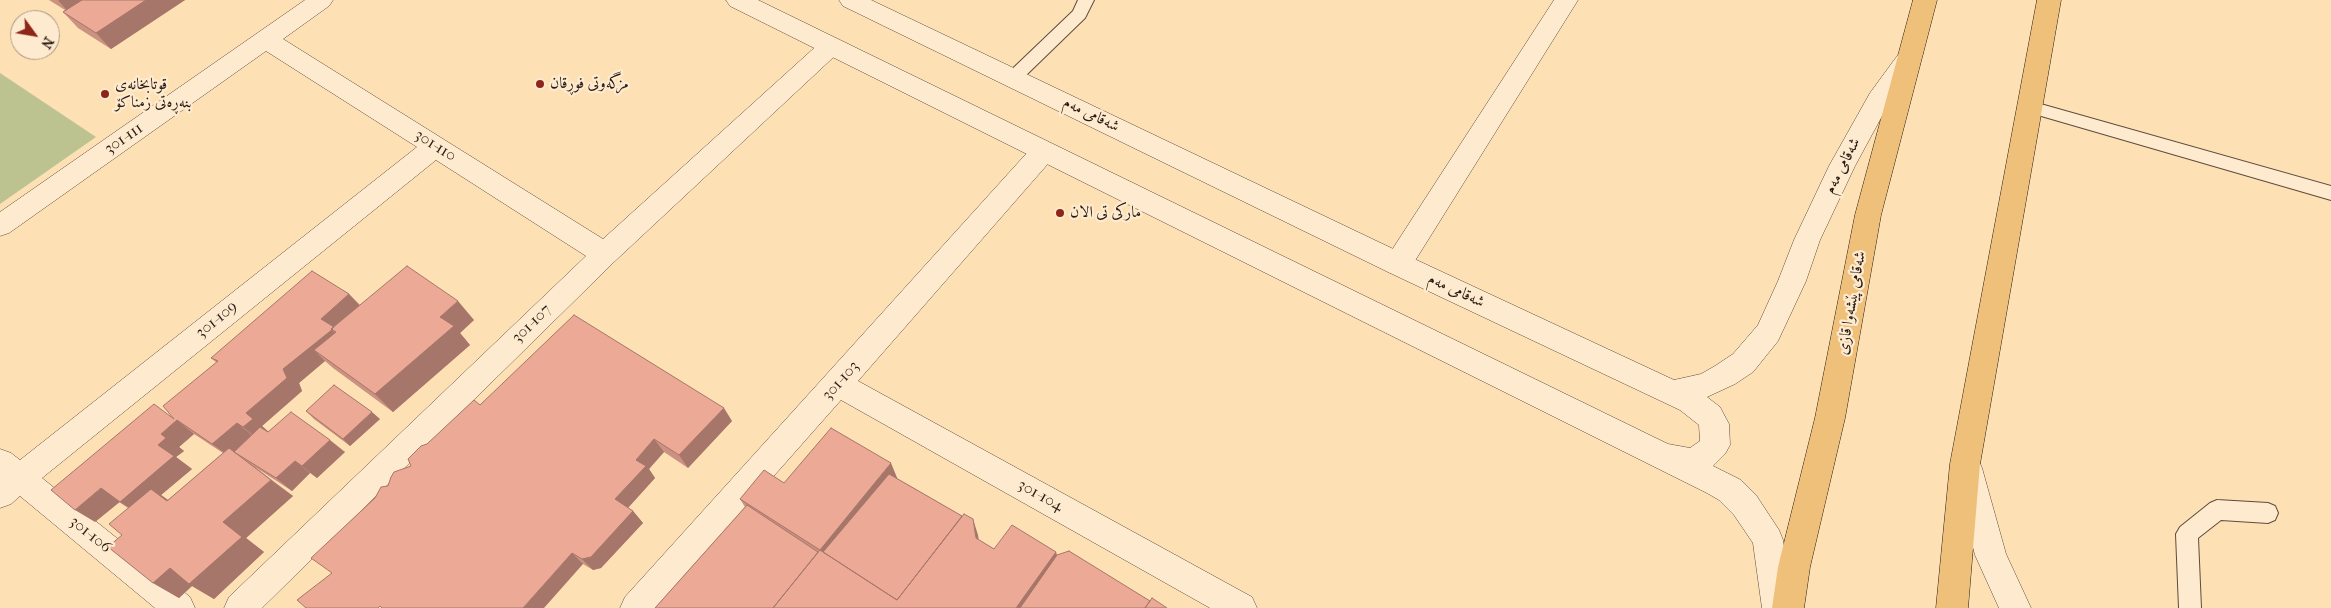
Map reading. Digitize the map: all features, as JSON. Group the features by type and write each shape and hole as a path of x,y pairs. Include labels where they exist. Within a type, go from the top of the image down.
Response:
{"highway":[{"name":"شەقامی پێشەوا قازی","path":"1788,608 1794,567 1830,418 1868,215 1925,0"},
{"path":"1952,608 1966,464 2049,0"}],"street":[{"name":"301-111","path":"0,226 321,0"},
{"path":"738,0 1718,482 1730,490 1745,505 1768,540 1778,608"},
{"name":"شەقامی مەم","path":"852,0 1398,264 1670,393 1707,385 1725,375 1743,363 1768,333 1792,281 1807,240 1842,166 1879,99 1911,54"},
{"path":"1398,264 1566,0"},
{"name":"301-110","path":"265,39 605,254"},
{"name":"301-107","path":"240,608 605,254 831,46"},
{"name":"301-109","path":"7,478 435,147"},
{"name":"301-103","path":"636,608 838,384 1044,151"},
{"name":"301-104","path":"838,384 1241,608"},
{"path":"1645,447 1670,458 1690,460 1707,454 1715,445 1714,424 1710,416 1690,401 1670,393"},
{"path":"1966,464 1991,555 2015,608"},
{"name":"301-106","path":"7,478 179,608"}],"lane":[{"path":"1012,78 1079,14 1086,0"},
{"path":"2030,107 2331,193"},
{"path":"2190,608 2187,534 2217,510 2268,512"}],"green space":[{"path":"0,73 96,137 0,204"}],"building":[{"path":"82,0 146,0 96,33 63,12"},
{"path":"407,266 458,301 440,317 454,326 375,394 314,350 336,332 331,329"},
{"path":"312,271 349,294 321,319 334,327 331,329 333,329 283,369 287,378 246,413 253,419 243,427 237,423 212,444 177,420 161,434 166,438 158,445 174,456 120,502 101,488 75,510 51,490 154,404 174,419 163,406 218,361 211,358"},
{"path":"574,315 724,408 679,455 654,439 636,460 646,466 615,499 633,511 591,557 582,559 572,553 523,608 382,608 380,606 378,608 306,608 297,600 332,573 311,558 375,498 381,487 388,486 394,472 411,466 408,459 421,446 427,444 474,400 480,405"},
{"path":"334,385 372,412 343,439 306,411"},
{"path":"291,412 330,440 302,466 295,461 276,478 234,452 260,427 268,432"},
{"path":"831,428 891,463 820,550 740,499 764,470 784,483"},
{"path":"229,448 271,480 223,522 242,537 189,584 170,568 153,583 108,547 122,535 109,524 151,489 167,501"},
{"path":"889,474 962,516 897,600 823,552"},
{"path":"747,505 818,552 773,608 655,608"},
{"path":"964,514 973,519 976,538 994,549 1012,525 1056,552 1016,608 773,608 820,550 897,600"},
{"path":"1069,551 1150,601 1145,608 1020,608 1057,555"},
{"path":"1152,598 1167,608 1145,608"}],"place":[{"name":"مزگەوتی فوڕقان","path":"540,84"},
{"name":"قوتابخانەی بنەڕەتی زمناکۆ","path":"105,94"},
{"name":"مارکی تی الان","path":"1060,213"}]}
